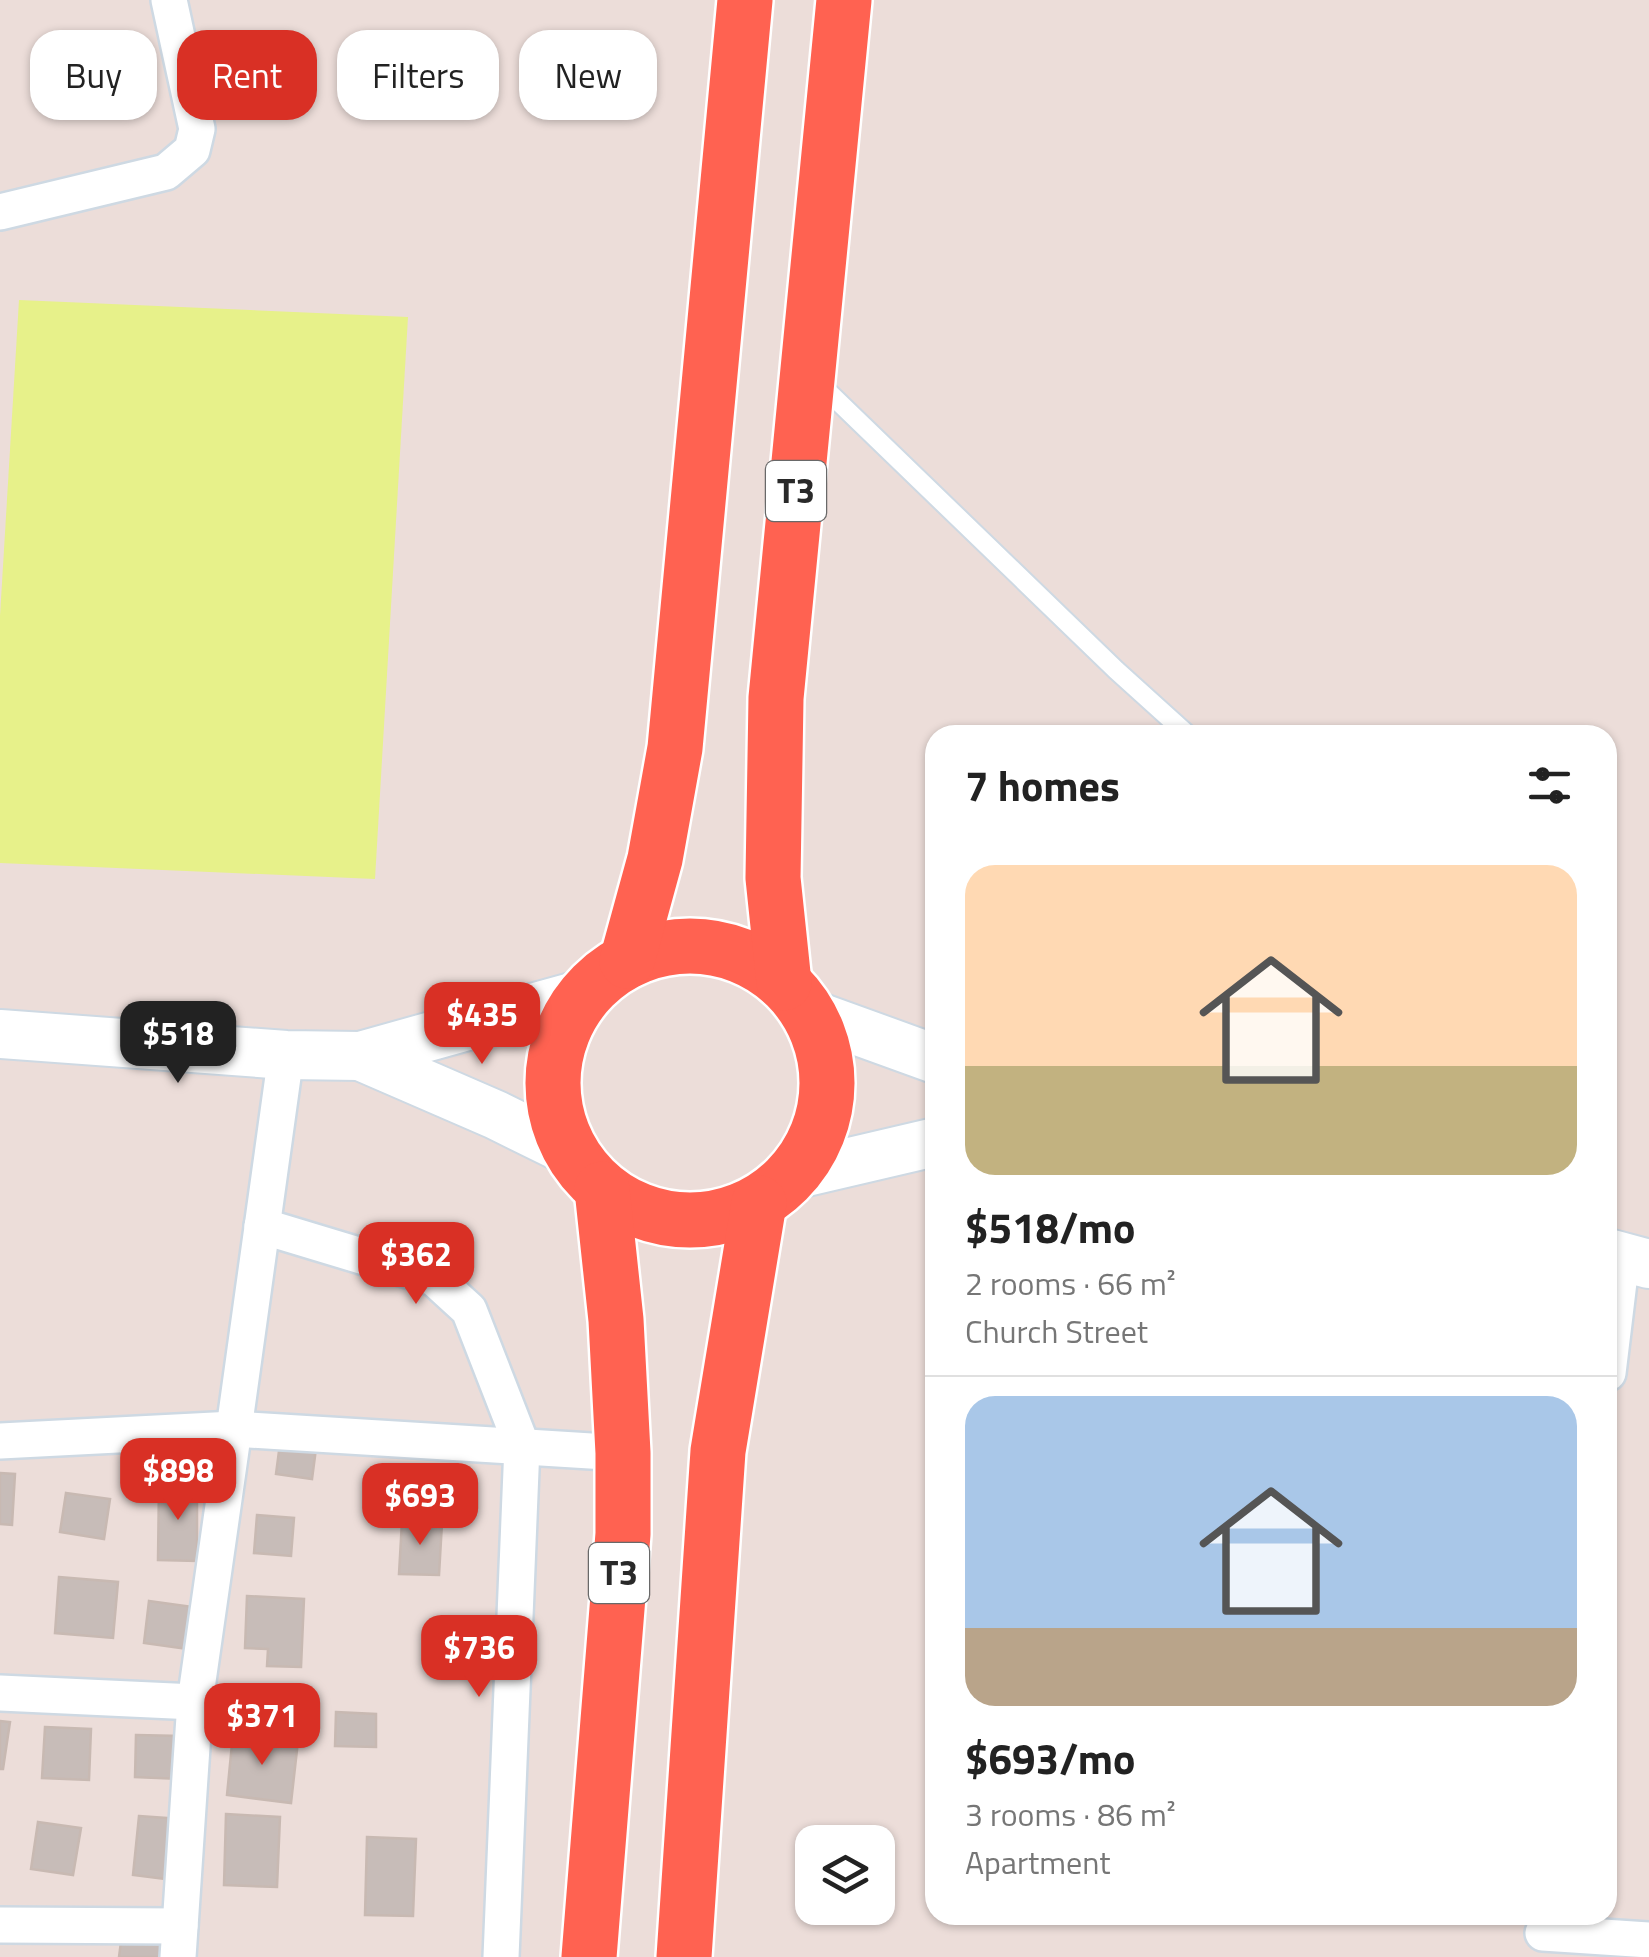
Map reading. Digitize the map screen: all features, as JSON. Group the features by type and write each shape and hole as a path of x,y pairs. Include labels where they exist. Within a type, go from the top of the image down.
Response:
{"highway":[{"path":"606,976 666,947 708,947 748,959 796,998 824,1054 827,1096 817,1138 777,1189 720,1218 678,1221 638,1211 586,1170 556,1112 553,1070 564,1028 606,976 655,859 675,748 744,0"},
{"name":"T3","path":"796,998 773,878 776,698 844,0"},
{"name":"T3","path":"586,1170 616,1320 622,1452 622,1534 590,1957"},
{"path":"684,1957 718,1451 777,1189"}],"street":[{"path":"0,212 166,172 192,150 196,129 170,0"},
{"path":"0,1034 286,1055 360,1056 606,976"},
{"path":"796,998 925,1055"},
{"path":"0,1925 179,1942 195,1702 286,1055"},
{"path":"360,1056 496,1115 586,1170"},
{"path":"777,1189 925,1145"},
{"path":"262,1226 434,1278 469,1310 522,1446 502,1957"},
{"path":"1617,1316 1626,1258"},
{"path":"0,1441 234,1429 622,1452"},
{"path":"0,1693 195,1702"},
{"path":"1543,1935 1649,1940"}],"lane":[{"path":"808,372 1177,725"}],"green space":[{"path":"19,300 408,317 375,879 0,863 0,616"}],"building":[{"path":"281,1436 317,1441 312,1479 276,1474"},
{"path":"0,1473 15,1474 12,1525 0,1524"},
{"path":"159,1484 197,1485 197,1561 158,1560"},
{"path":"66,1493 110,1499 104,1539 60,1532"},
{"path":"257,1515 294,1518 291,1556 254,1553"},
{"path":"402,1521 442,1523 439,1575 399,1574"},
{"path":"59,1577 118,1582 113,1638 55,1633"},
{"path":"247,1596 304,1599 301,1667 267,1666 268,1649 245,1648"},
{"path":"149,1601 193,1607 188,1649 144,1643"},
{"path":"336,1712 376,1714 376,1747 335,1746"},
{"path":"0,1721 10,1722 3,1769 0,1769"},
{"path":"45,1727 91,1729 89,1780 42,1778"},
{"path":"233,1734 298,1741 291,1803 227,1795"},
{"path":"136,1735 182,1736 180,1779 135,1777"},
{"path":"226,1814 280,1817 277,1887 224,1885"},
{"path":"139,1816 180,1819 174,1880 133,1875"},
{"path":"38,1822 81,1828 73,1875 31,1869"},
{"path":"367,1837 416,1839 413,1916 365,1915"},
{"path":"122,1934 169,1939 167,1957 119,1957"}]}
